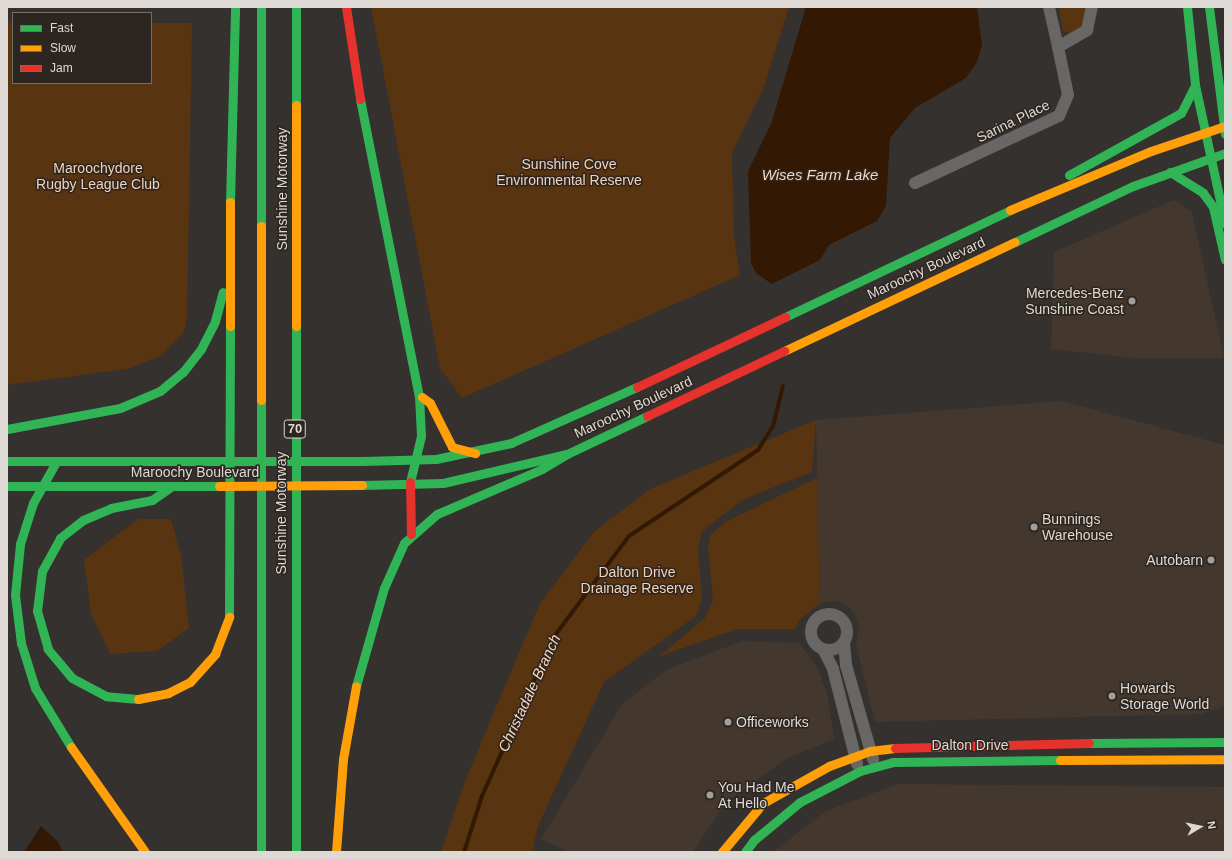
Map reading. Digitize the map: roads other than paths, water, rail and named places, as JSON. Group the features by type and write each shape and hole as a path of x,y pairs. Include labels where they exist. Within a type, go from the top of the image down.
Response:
{"main road":[{"path":"172,486 152,500 111,508 82,520 60,538 42,571 37,611 48,649 72,678 106,696 144,699 179,688 208,664 226,631 230,596 231,255 235,7"},
{"name":"Sunshine Motorway","path":"261,852 262,7"},
{"name":"Sunshine Motorway","path":"296,7 296,852"},
{"path":"346,7 370,162 419,396 421,436 409,484 411,534"},
{"path":"1187,7 1195,85 1212,158 1225,224"},
{"path":"1209,7 1212,50 1225,129"},
{"path":"1212,50 1225,66"},
{"path":"999,214 1181,113 1195,85"},
{"name":"Maroochy Boulevard","path":"7,461 362,461 416,460 475,453 511,443 638,387 999,214 1151,151 1205,133 1225,129"},
{"name":"Maroochy Boulevard","path":"7,486 409,484 480,477 567,454 1133,186 1225,153"},
{"path":"1170,172 1203,193 1213,208 1225,260"},
{"path":"7,429 120,408 147,398 172,382 194,360 209,335 220,306 231,255"},
{"path":"419,396 430,403 452,447 475,453"},
{"path":"336,852 343,759 354,692 374,619 396,559 411,534 437,514 542,469 567,454"},
{"path":"56,462 42,486 20,544 15,595 21,643 35,688 54,723 145,852"},
{"path":"7,581 15,595"},
{"name":"Dalton Drive","path":"722,852 763,803 836,762 870,751 891,747 1225,742"},
{"name":"Dalton Drive","path":"744,852 754,840 800,802 860,771 876,766 911,760 953,758 1225,759"}],"street":[{"name":"Sarina Place","path":"915,183 1062,113 1068,95 1049,7"},
{"path":"1058,47 1087,30 1092,7"},
{"path":"860,771 854,755 833,669 823,649 815,644 811,632 815,622 824,615 835,615 844,622 847,633 844,642 846,665 870,751 876,766"},
{"path":"823,649 838,648 844,642"}],"water":[{"name":"Wises Farm Lake","path":"806,7 977,7 982,45 977,62 966,78 915,108 890,138 886,206 877,221 829,245 820,260 772,284 756,273 751,263 748,171 771,124"},
{"path":"41,826 58,842 63,852 24,852"}],"waterway":[{"name":"Christadale Branch","path":"464,852 482,796 553,638 629,536 758,450 773,426 783,386"}],"place":[{"name":"Mercedes-Benz Sunshine Coast","path":"1132,301"},
{"name":"Bunnings Warehouse","path":"1034,527"},
{"name":"Autobarn","path":"1211,560"},
{"name":"Howards Storage World","path":"1112,696"},
{"name":"Officeworks","path":"728,722"},
{"name":"You Had Me At Hello","path":"710,795"}],"park label":[{"name":"Sunshine Cove Environmental Reserve","path":"569,172"},
{"name":"Maroochydore Rugby League Club","path":"98,176"},
{"name":"Dalton Drive Drainage Reserve","path":"637,580"}]}
